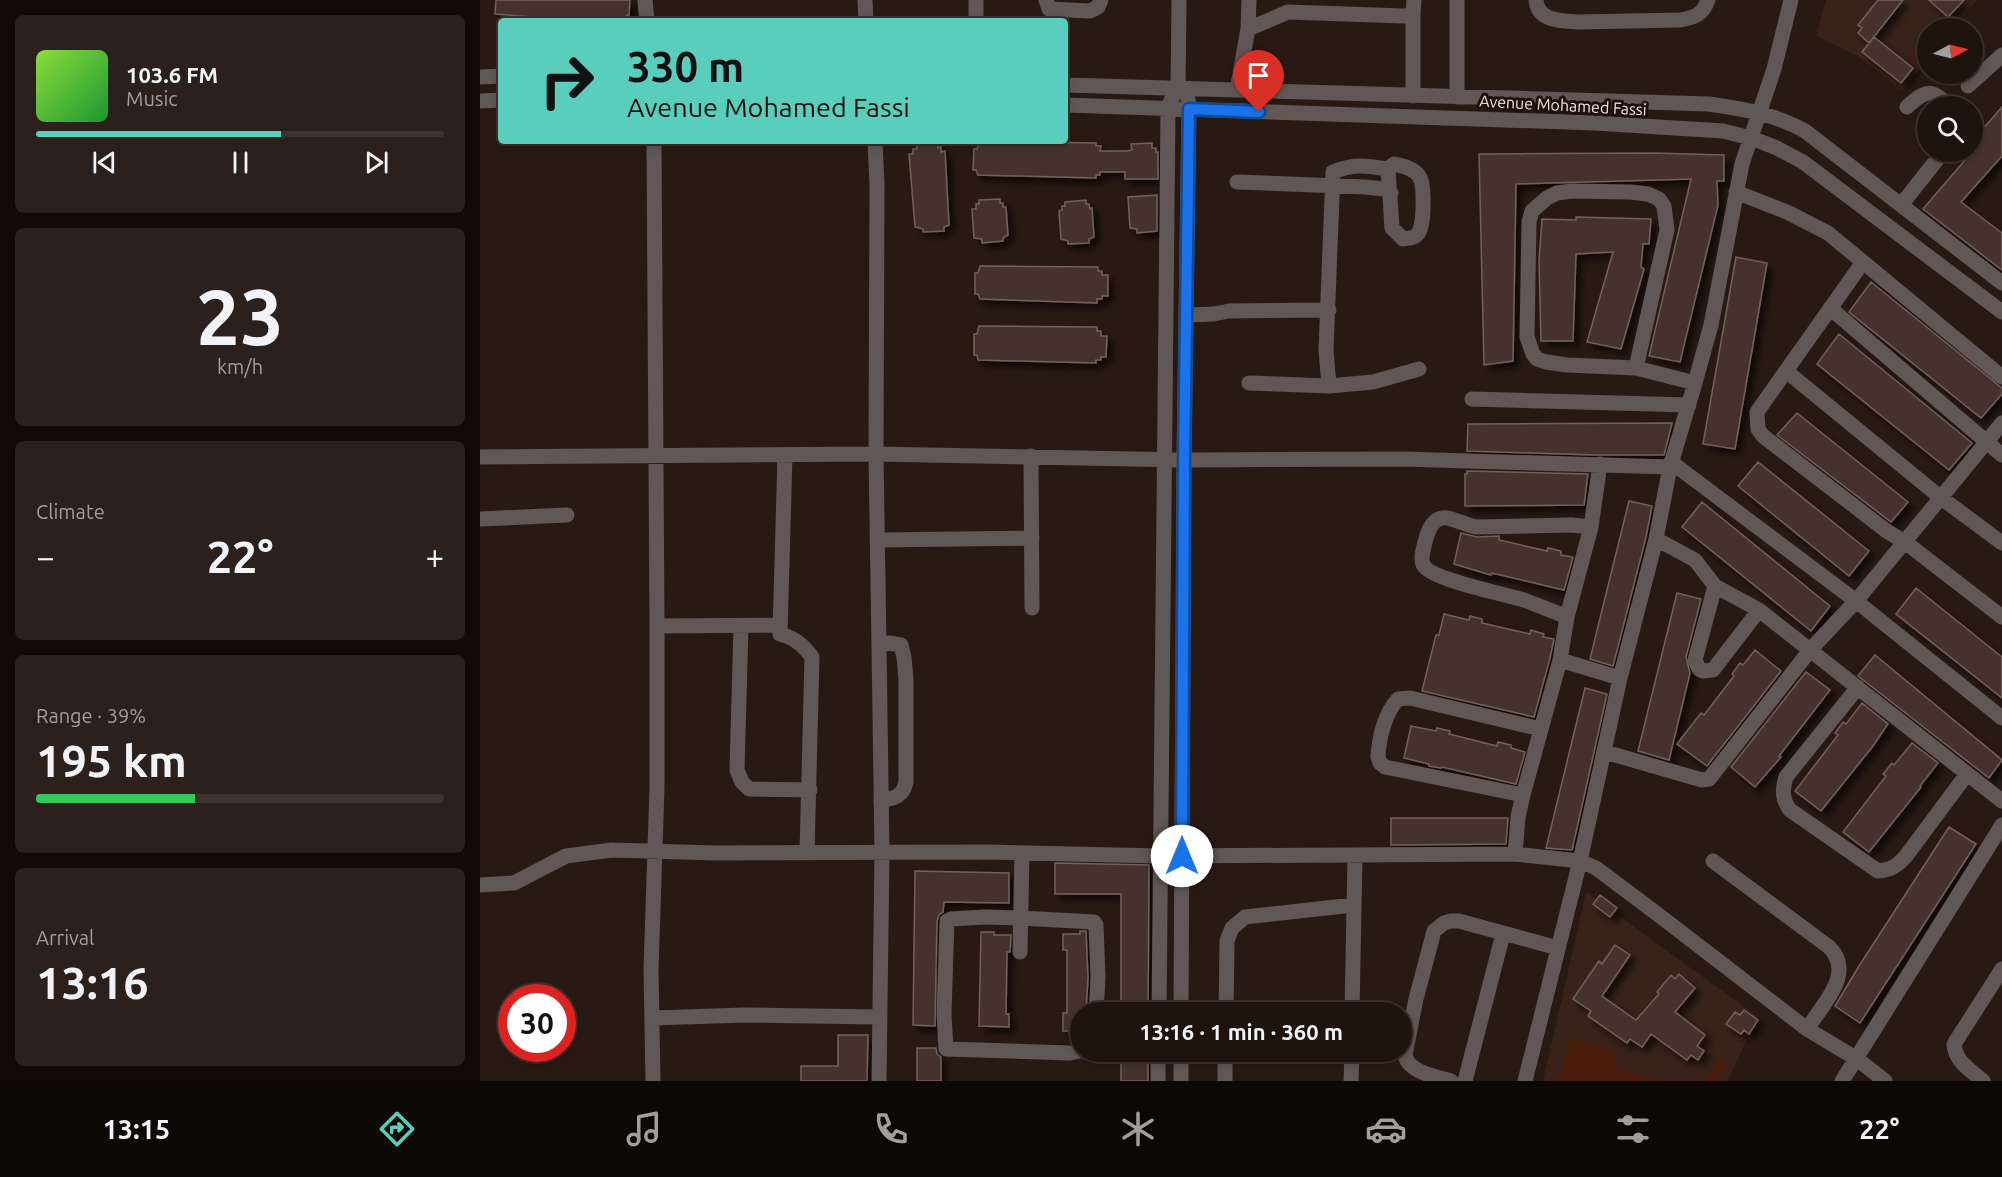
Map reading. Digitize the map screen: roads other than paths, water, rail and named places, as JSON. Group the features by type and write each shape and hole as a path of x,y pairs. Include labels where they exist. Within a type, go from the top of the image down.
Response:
{"street":[{"path":"645,0 646,18"},
{"path":"865,0 866,18"},
{"path":"976,0 976,18"},
{"path":"1046,0 1049,9 1090,11 1098,7 1101,0"},
{"path":"1159,1002 1168,108 1178,88 1179,0"},
{"path":"1237,90 1248,29 1249,0"},
{"path":"1457,0 1457,98"},
{"path":"1536,0 1539,10 1545,16 1579,22 1681,20 1698,16 1704,10 1708,0"},
{"path":"1524,1081 1580,861 1620,678 1656,539 1670,465 1711,325 1742,164 1774,69 1791,0"},
{"path":"1248,29 1288,12 1393,16 1413,7 1413,96"},
{"path":"1968,86 2002,55"},
{"path":"480,77 498,76"},
{"name":"Avenue Mohamed Fassi","path":"1068,85 1709,104 1760,113 1785,120 1805,130 2002,283"},
{"path":"1178,88 1185,95 1189,109 1184,460 1181,1002"},
{"path":"1919,96 1928,92 1938,96"},
{"path":"1907,107 1917,98"},
{"path":"480,101 498,100"},
{"name":"Avenue Mohamed Fassi","path":"1068,105 1595,123 1723,131 1777,148 1803,162 2002,312"},
{"path":"653,1081 651,970 657,787 654,144"},
{"path":"875,144 876,454 882,853 879,1081"},
{"path":"1901,205 1935,162"},
{"path":"1394,164 1410,169 1419,176 1423,188 1422,219 1420,231 1414,238 1403,239 1392,228 1388,169 1394,164"},
{"path":"1329,386 1326,350 1333,172 1346,167 1367,165 1388,169"},
{"path":"1237,182 1377,188 1385,189 1390,193"},
{"path":"1636,368 1667,230 1664,206 1659,199 1648,194 1572,191 1557,193 1532,211 1529,222 1527,337 1533,354 1537,359 1546,362 1636,368 1695,383"},
{"path":"1736,192 1787,212 1828,232 2002,377"},
{"path":"1863,262 1757,412 1758,429 1763,436 2002,617"},
{"path":"1830,308 2002,455"},
{"path":"1186,309 1214,314 1229,311 1329,310"},
{"path":"1249,383 1329,386 1373,382 1419,369"},
{"path":"1786,371 1940,497 2002,543"},
{"path":"1472,399 1689,405"},
{"path":"1605,752 1702,780 1709,779 1811,649 1856,601 2002,423"},
{"path":"480,457 876,454 1184,460 1403,459 1670,465 1856,601 2002,718"},
{"path":"785,455 780,634 793,638 805,647 812,657 807,853"},
{"path":"1031,456 1032,608"},
{"path":"1515,855 1516,832 1523,795 1554,686 1567,617 1590,527 1600,464"},
{"path":"480,519 567,515"},
{"path":"1567,617 1524,600 1455,581 1426,569 1422,564 1422,558 1428,535 1436,521 1443,518 1450,517 1466,525 1477,527 1571,525 1590,527"},
{"path":"877,540 1032,538"},
{"path":"1656,539 1695,560 1715,586 1759,610 2002,801"},
{"path":"1715,586 1695,660 1699,669 1713,670 1759,610"},
{"path":"657,626 780,625"},
{"path":"741,626 737,770 742,782 749,789 810,790"},
{"path":"879,646 889,643 901,645 906,680 904,789 899,796 880,801"},
{"path":"1560,660 1620,678"},
{"path":"1858,687 1786,777 1782,789 1785,803 1790,810 1878,871 1889,870 1898,866 1967,774"},
{"path":"1523,795 1385,767 1380,763 1378,757 1390,707 1398,699 1410,698 1541,729"},
{"path":"1842,1081 2002,825"},
{"path":"480,885 514,884 566,856 612,850 807,853 989,852 1160,856 1515,855 1580,861 1596,868 1807,1029 1857,1059 1885,1081"},
{"path":"1020,952 1022,853"},
{"path":"1352,1002 1355,856"},
{"path":"1713,861 1829,947 1839,960 1838,982 1807,1029"},
{"path":"1226,1002 1227,941 1232,928 1245,917 1354,905"},
{"path":"1070,1053 946,1049 944,1014 947,921 985,917 1094,922 1098,978 1097,1002"},
{"path":"1451,1081 1412,1067 1406,1062 1405,1055 1416,999 1434,931 1444,923 1459,921 1558,948"},
{"path":"1465,1081 1503,934"},
{"path":"1983,1081 1958,1059 1954,1044 2002,969"},
{"path":"652,1018 745,1015 880,1017"},
{"path":"1158,1062 1158,1081"},
{"path":"1181,1062 1181,1081"},
{"path":"1225,1062 1225,1081"},
{"path":"1351,1081 1352,1062"}]}
